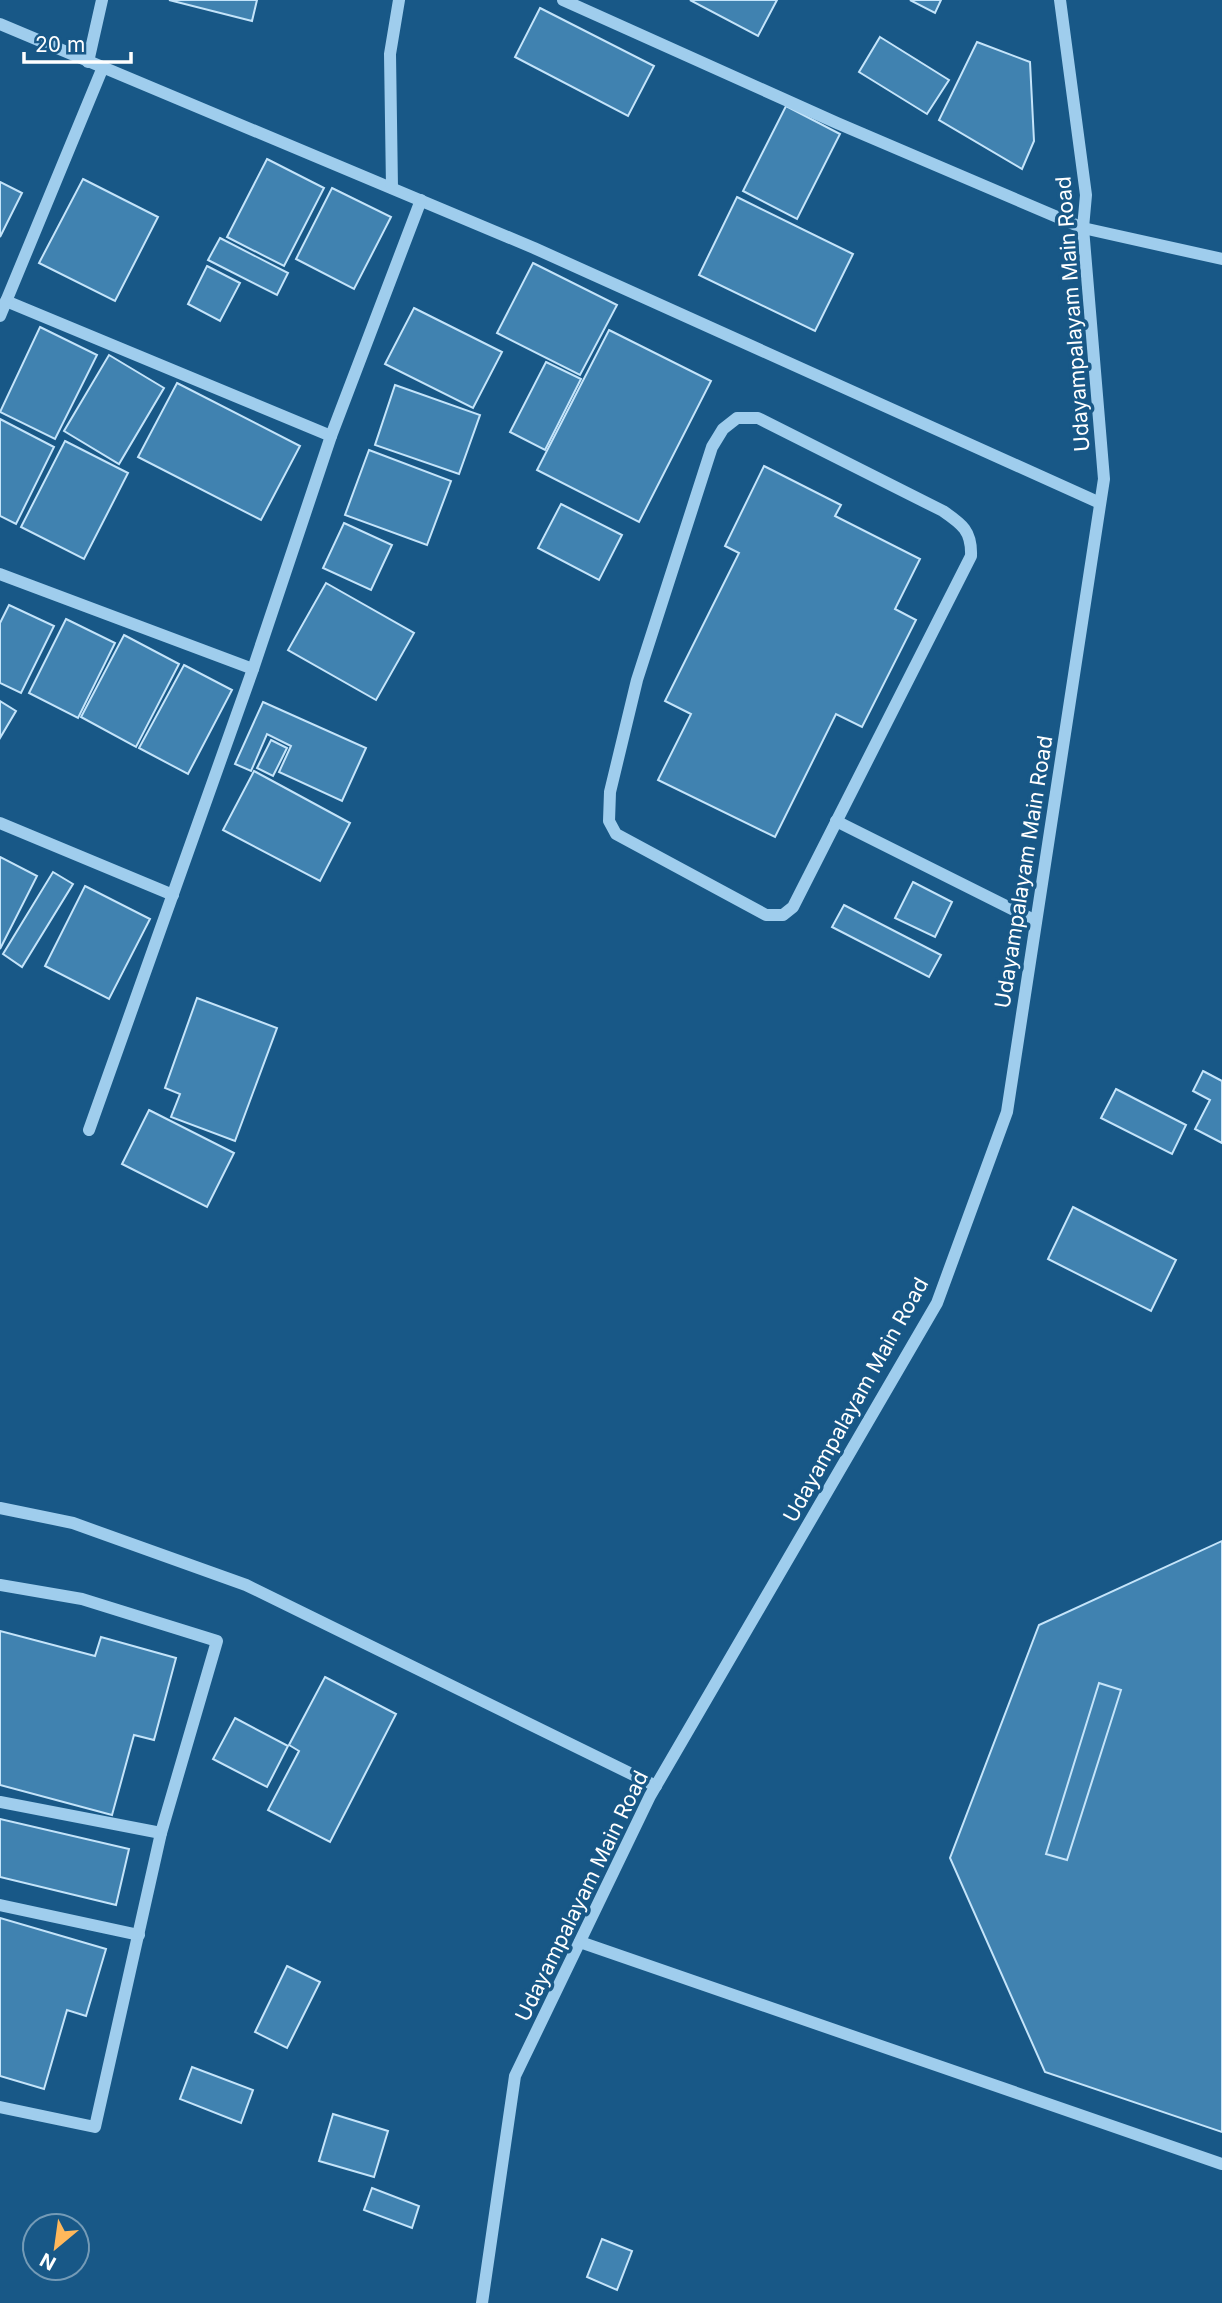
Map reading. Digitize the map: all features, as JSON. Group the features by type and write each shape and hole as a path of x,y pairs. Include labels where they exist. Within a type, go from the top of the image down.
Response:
{"street":[{"path":"88,62 102,0"},
{"path":"392,188 390,54 399,0"},
{"path":"563,0 837,123 1083,228 1222,259"},
{"name":"Udayampalayam Main Road","path":"482,2303 515,2076 656,1786 937,1304 1007,1112 1104,479 1083,228 1087,195 1060,0"},
{"path":"0,24 421,200 1100,503"},
{"path":"0,316 103,67"},
{"path":"89,1130 253,669 331,436 421,200"},
{"path":"6,301 331,436"},
{"path":"737,418 758,418 943,511 966,527 972,543 971,556 835,821 793,907 783,915 766,915 628,841 616,834 608,821 610,793 637,680 712,447 723,429 737,418"},
{"path":"0,574 253,669"},
{"path":"835,821 1036,921"},
{"path":"0,823 173,895"},
{"path":"0,1508 73,1523 246,1585 656,1786"},
{"path":"0,1585 82,1600 217,1641 161,1833 95,2127 0,2107"},
{"path":"0,1802 161,1833"},
{"path":"0,1905 139,1934"},
{"path":"580,1942 1222,2164"}],"building":[{"path":"169,0 257,0 252,21"},
{"path":"690,0 777,0 758,36"},
{"path":"910,0 941,0 935,13"},
{"path":"540,8 654,66 628,116 515,57"},
{"path":"880,37 949,80 927,114 859,72"},
{"path":"977,42 1030,62 1034,141 1022,169 939,120"},
{"path":"786,106 840,134 797,219 743,191"},
{"path":"267,159 324,188 284,266 227,237"},
{"path":"83,179 158,217 115,301 39,263"},
{"path":"0,182 22,193 0,237"},
{"path":"332,188 391,217 354,289 296,259"},
{"path":"737,197 853,254 815,331 699,275"},
{"path":"220,238 288,273 277,295 208,260"},
{"path":"533,263 617,305 580,375 497,333"},
{"path":"207,266 240,283 220,321 188,304"},
{"path":"414,308 502,352 473,408 385,364"},
{"path":"40,327 97,355 55,439 0,412"},
{"path":"609,330 711,381 639,522 537,470"},
{"path":"109,355 164,388 119,464 64,431"},
{"path":"546,362 581,379 545,450 510,432"},
{"path":"177,383 300,446 261,520 138,457"},
{"path":"395,385 480,415 459,474 375,445"},
{"path":"0,419 54,447 16,524 0,516"},
{"path":"65,441 128,473 84,559 21,527"},
{"path":"369,450 451,481 427,545 345,515"},
{"path":"764,466 841,505 835,516 920,559 895,609 916,620 862,727 836,714 775,837 658,780 691,714 665,701 739,553 725,546"},
{"path":"561,504 622,535 599,580 538,548"},
{"path":"344,523 392,545 371,590 323,568"},
{"path":"326,583 414,633 376,700 288,650"},
{"path":"9,605 54,626 21,693 0,683 0,623"},
{"path":"66,619 115,643 78,718 29,693"},
{"path":"124,635 179,664 136,747 81,717"},
{"path":"184,665 232,690 188,774 139,748"},
{"path":"0,701 16,711 0,738"},
{"path":"263,702 366,748 342,801 279,772 291,746 267,734 251,771 235,764"},
{"path":"271,740 287,748 273,776 257,768"},
{"path":"254,771 350,823 320,881 223,830"},
{"path":"0,857 37,876 0,949"},
{"path":"53,872 73,884 22,967 3,954"},
{"path":"913,882 952,902 935,937 895,918"},
{"path":"85,886 150,919 109,999 45,966"},
{"path":"844,905 941,955 929,977 832,927"},
{"path":"197,998 277,1028 235,1141 171,1117 180,1094 165,1088"},
{"path":"1203,1071 1222,1081 1222,1143 1195,1129 1210,1100 1193,1091"},
{"path":"1116,1089 1186,1125 1172,1154 1101,1118"},
{"path":"149,1110 234,1153 207,1207 122,1164"},
{"path":"1073,1207 1176,1260 1151,1311 1048,1259"},
{"path":"1222,1541 1222,2132 1045,2072 950,1858 1039,1625"},
{"path":"0,1631 95,1656 101,1637 176,1658 154,1740 134,1735 112,1815 0,1785"},
{"path":"325,1677 396,1714 330,1842 268,1810 299,1751 289,1745"},
{"path":"1099,1683 1121,1690 1067,1860 1046,1854"},
{"path":"235,1718 288,1746 267,1787 213,1759"},
{"path":"0,1819 129,1849 116,1905 0,1877"},
{"path":"0,1918 106,1949 86,2016 67,2010 44,2089 0,2076"},
{"path":"287,1966 320,1982 287,2048 255,2032"},
{"path":"192,2067 253,2090 241,2123 180,2099"},
{"path":"333,2114 388,2131 374,2177 319,2161"},
{"path":"372,2188 419,2206 412,2228 364,2210"},
{"path":"602,2239 632,2251 617,2290 587,2277"}]}
